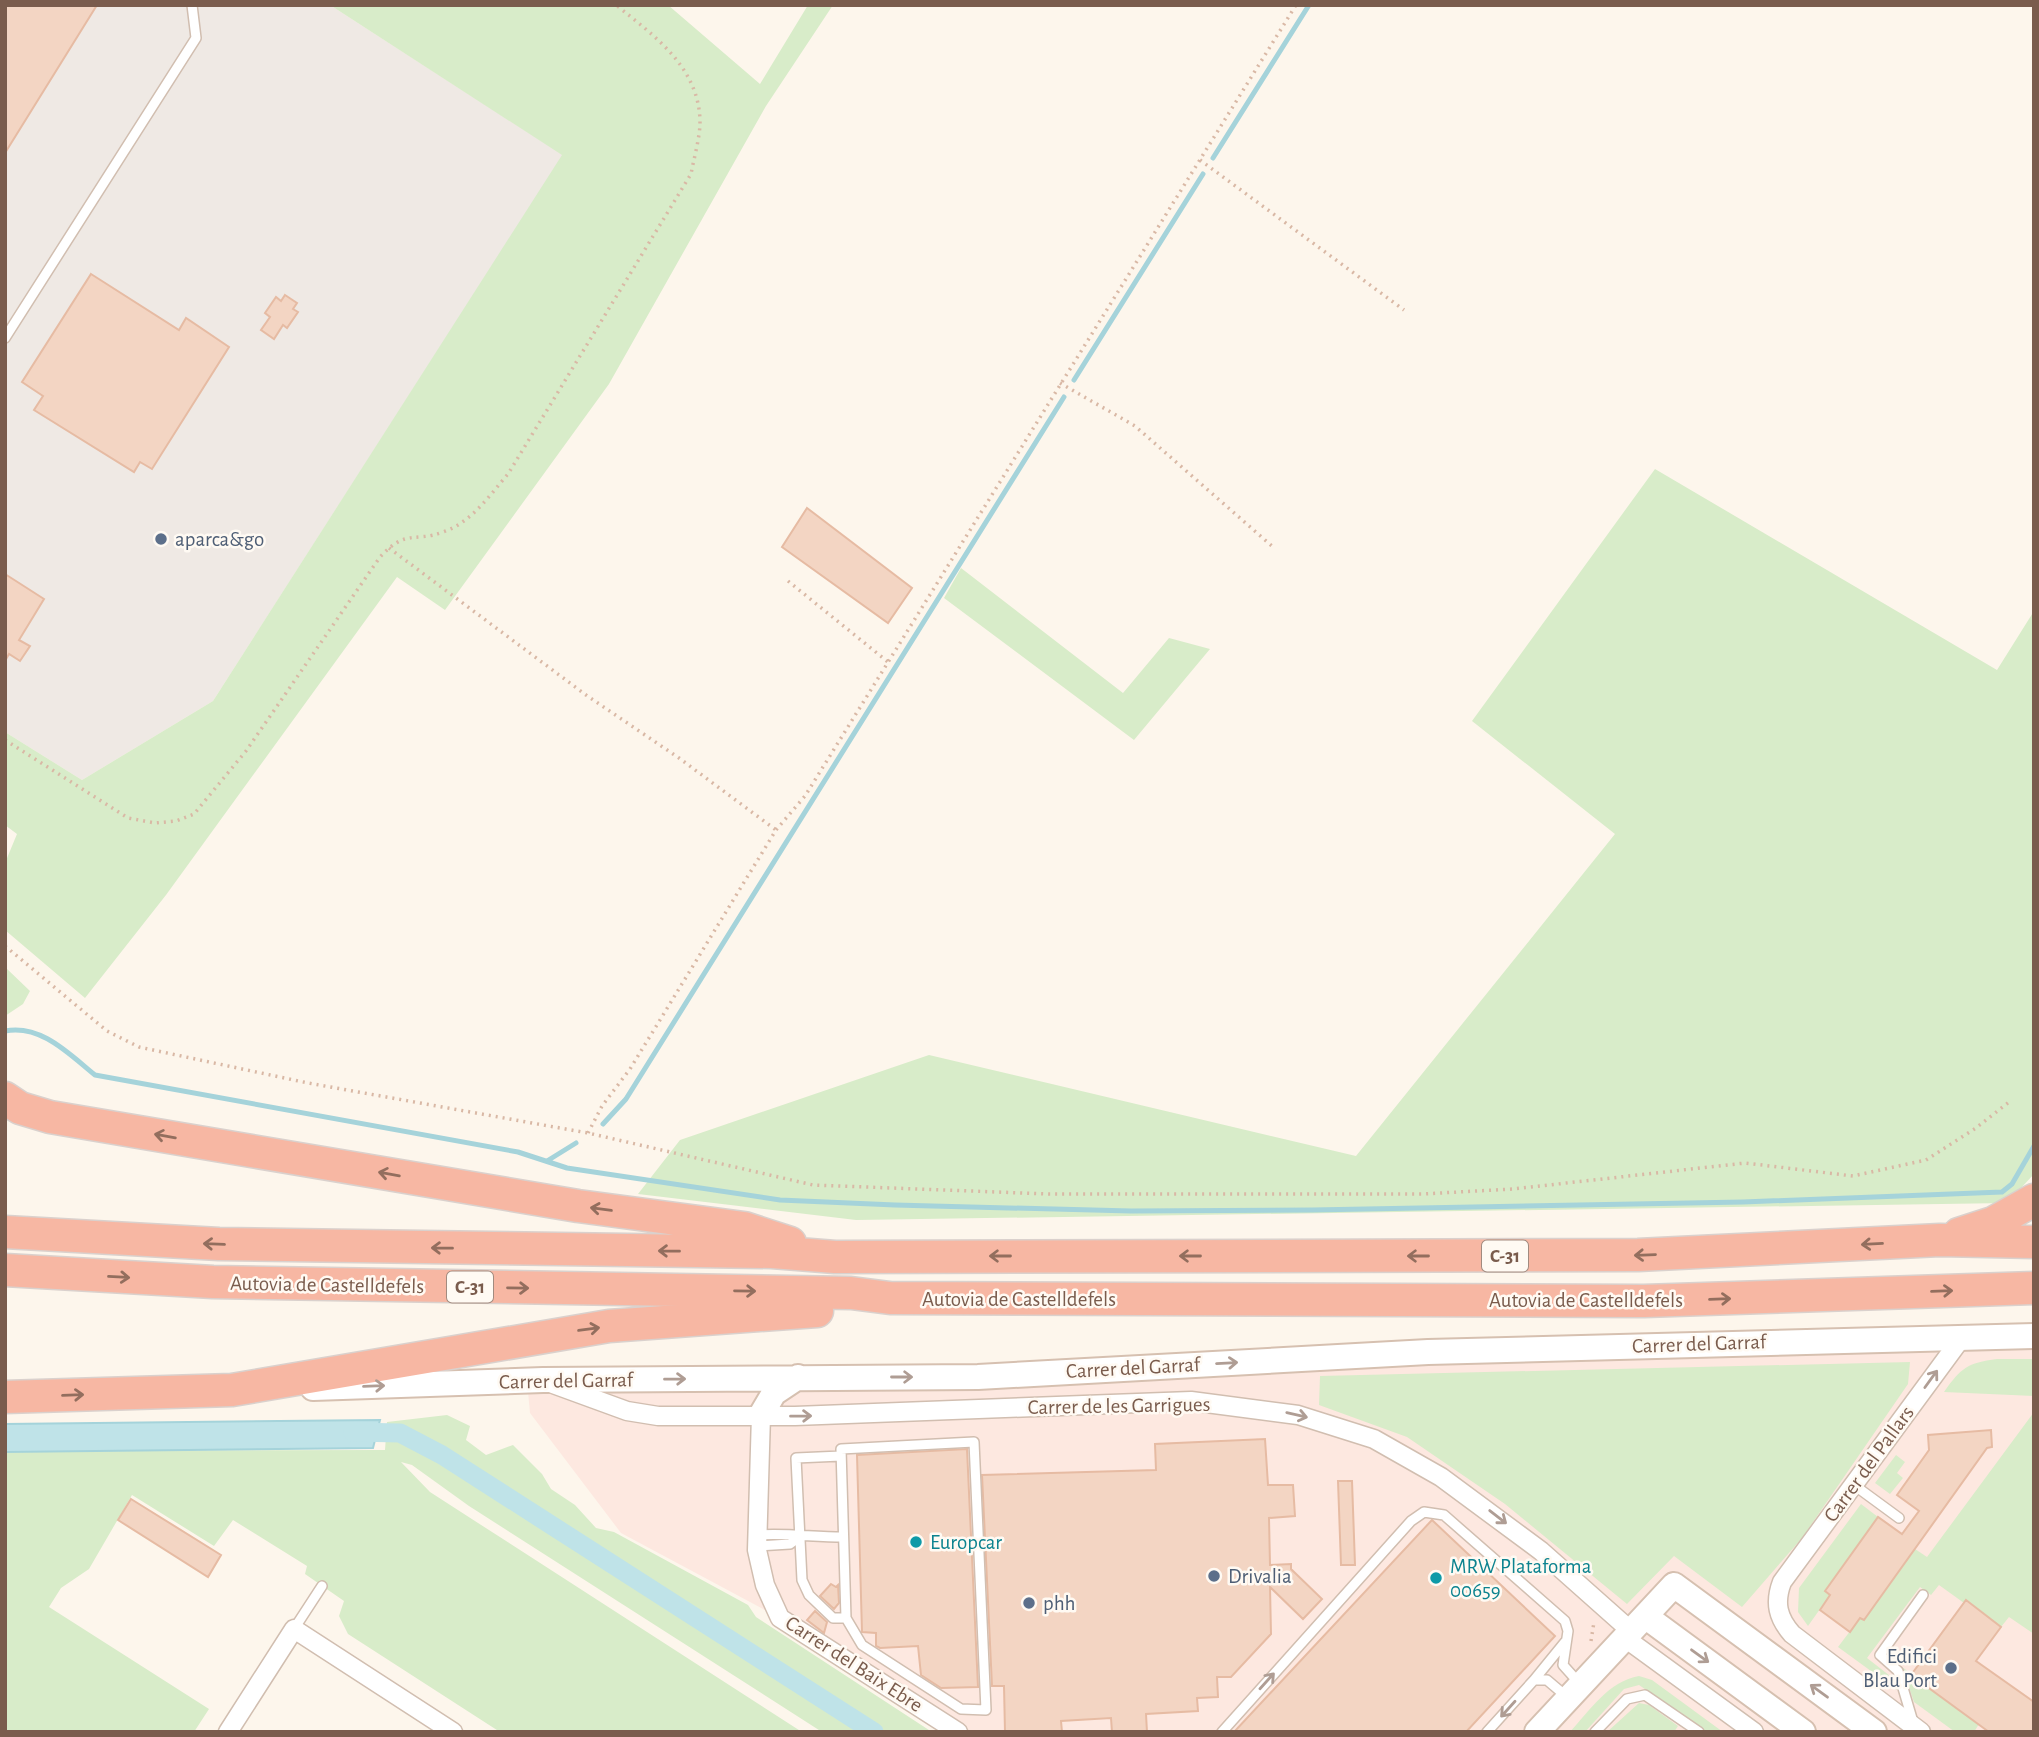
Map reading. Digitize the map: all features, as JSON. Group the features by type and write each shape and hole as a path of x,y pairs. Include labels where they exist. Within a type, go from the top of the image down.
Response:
{"highway":[{"path":"5,1098 20,1108 50,1117 578,1206 744,1228 835,1256"},
{"path":"1940,1240 2029,1205"},
{"name":"Autovia de Castelldefels","path":"5,1231 219,1244 772,1252 835,1256 1638,1255 1940,1240 2034,1242"},
{"name":"Autovia de Castelldefels","path":"5,1270 214,1282 850,1293 890,1298 1644,1301 2034,1288"},
{"path":"5,1397 232,1390 533,1337 666,1321 805,1313 890,1298"}],"main road":[{"name":"Carrer del Garraf","path":"232,1390 543,1380 978,1377 1428,1352 2034,1336"},
{"path":"761,1415 774,1393 800,1377"},
{"path":"1537,1732 1674,1585 1874,1732"},
{"path":"1634,1628 1803,1732"}],"street":[{"name":"Carrer del Pallars","path":"1918,1730 1792,1634 1781,1622 1777,1594 1782,1582 1963,1336"},
{"name":"Carrer de les Garrigues","path":"543,1380 627,1411 648,1415 761,1415 1191,1401 1298,1415 1374,1439 1441,1477 1541,1550 1754,1732"},
{"name":"Carrer del Baix Ebre","path":"761,1415 758,1540 765,1586 780,1618 958,1732"},
{"path":"228,1732 294,1629 453,1732"}],"lane":[{"path":"5,338 196,38 192,5"},
{"path":"974,1442 986,1710 961,1709 862,1645 846,1618 841,1456 841,1449 974,1442"},
{"path":"841,1456 796,1458 802,1580 808,1595 833,1618 846,1618"},
{"path":"1854,1485 1899,1518"},
{"path":"1222,1732 1411,1521 1424,1512 1444,1515 1565,1620 1563,1665 1575,1692"},
{"path":"758,1540 790,1544 799,1537 844,1537"},
{"path":"294,1629 322,1586"},
{"path":"1918,1730 1898,1671 1880,1655 1923,1595"},
{"path":"1487,1732 1566,1640"},
{"path":"1534,1680 1547,1680 1575,1692"},
{"path":"1595,1732 1627,1699 1636,1695 1645,1695 1658,1702 1699,1732"}],"path":[{"path":"5,740 128,818 155,823 176,821 194,814 246,751 394,542 413,536 441,533 460,524 480,508 508,474 691,174 700,125 694,84 666,45 616,5"},
{"path":"588,1133 601,1106 631,1069 776,830 805,796 1296,5"},
{"path":"1200,160 1404,310"},
{"path":"1060,383 1135,426 1273,547"},
{"path":"389,548 586,695 679,758 776,830"},
{"path":"788,581 888,662"},
{"path":"5,946 107,1031 139,1047 308,1083 588,1133 813,1185 1049,1194 1422,1194 1513,1189 1745,1163 1853,1176 1926,1160 1976,1128 2009,1102"}],"shaded area":[{"name":"aparca&go","path":"5,5 330,5 563,155 213,701 82,780 5,732"},
{"path":"2034,1336 2034,1732 958,1732 780,1618 621,1533 530,1413 527,1381"}],"green space":[{"path":"330,5 668,5 760,84 808,5 833,5 766,106 609,384 445,610 397,577 166,895 85,998 5,930 5,863 17,834 5,825 5,732 82,780 213,701 562,155"},
{"path":"1655,469 1997,670 2034,611 2034,1174 2007,1203 856,1220 638,1194 680,1140 929,1055 1356,1156 1615,834 1472,721"},
{"path":"961,568 1123,693 1169,638 1210,649 1134,740 944,598"},
{"path":"5,967 30,991 23,1004 5,1016"},
{"path":"2034,1359 2034,1396 1944,1392 1966,1368 1978,1362"},
{"path":"1910,1362 1908,1384 1802,1538 1742,1607 1674,1556 1627,1604 1505,1504 1407,1437 1319,1405 1320,1376"},
{"path":"2034,1412 2034,1634 2009,1617 2001,1627 1967,1600 1964,1603 1939,1585 1931,1595 1920,1587 1867,1658 1894,1679 1897,1690 1838,1647 1860,1618 1864,1620 1915,1549 1927,1557"},
{"path":"447,1415 470,1426 466,1440 486,1455 513,1445 542,1474 551,1489 575,1505 596,1528 614,1532 748,1605 756,1617 932,1732 822,1732 469,1506 412,1465 401,1462 430,1492 802,1732 500,1732 348,1634 339,1616 344,1601 305,1574 307,1566 233,1520 214,1546 132,1495 89,1569 61,1588 49,1607 209,1709 194,1732 5,1732 5,1451 385,1450 387,1422"},
{"path":"1896,1455 1905,1462 1897,1473 1903,1478 1890,1494 1875,1483"},
{"path":"1861,1504 1878,1517 1825,1591 1830,1595 1808,1626 1798,1612 1799,1588"},
{"path":"1902,1667 1979,1724 1974,1732 1955,1732 1914,1702"},
{"path":"1639,1676 1652,1680 1723,1732 1707,1732 1639,1685 1624,1689 1585,1732 1570,1732 1609,1690"},
{"path":"1639,1703 1649,1705 1678,1726 1674,1732 1607,1732"}],"water":[{"path":"380,1420 373,1448 5,1452 5,1424"}],"building":[{"path":"5,5 97,5 5,153"},
{"path":"91,274 179,330 186,318 229,347 152,469 140,462 134,472 34,410 43,396 22,382"},
{"path":"285,295 297,303 293,309 298,312 287,328 283,325 274,339 261,330 270,317 265,313 276,297 281,301"},
{"path":"807,508 912,588 888,623 782,547"},
{"path":"5,574 44,599 19,640 30,646 20,661 9,654 5,661"},
{"path":"1991,1430 1992,1447 1987,1448 1864,1620 1860,1618 1850,1632 1820,1610 1830,1595 1825,1591 1878,1517 1902,1534 1919,1511 1897,1495 1929,1450 1928,1435"},
{"path":"1265,1439 1268,1485 1293,1485 1295,1516 1269,1518 1270,1565 1291,1564 1291,1569 1322,1599 1303,1619 1270,1587 1271,1634 1231,1677 1217,1677 1218,1697 1197,1698 1198,1711 1146,1714 1147,1732 1112,1732 1111,1718 1061,1721 1062,1732 1005,1732 1004,1686 992,1686 982,1475 1156,1470 1155,1444"},
{"name":"Europcar","path":"967,1449 978,1687 941,1688 921,1675 918,1646 880,1648 876,1646 876,1633 862,1632 857,1455"},
{"path":"1338,1481 1352,1481 1355,1565 1341,1565"},
{"path":"131,1499 221,1555 208,1577 118,1520"},
{"name":"MRW Plataforma 00659","path":"1432,1520 1555,1636 1466,1732 1234,1732"},
{"path":"831,1584 836,1587 838,1585 839,1603 834,1609 820,1596"},
{"name":"Edifici Blau Port","path":"1966,1600 2001,1627 1976,1661 2034,1702 2034,1732 1989,1732 1911,1675"},
{"path":"815,1611 827,1622 824,1633 807,1620"}],"waterway":[{"path":"1213,158 1309,5"},
{"path":"1074,380 1203,174"},
{"path":"603,1124 626,1099 1064,397"},
{"path":"5,1031 18,1030 42,1036 65,1050 95,1075 518,1152 567,1168 780,1200 1131,1211 1312,1210 1743,1202 2002,1192 2012,1184 2034,1146"},
{"path":"547,1161 576,1143"},
{"path":"353,1432 400,1433 442,1455 874,1732"}],"place":[{"name":"aparca&go","path":"161,539"},
{"name":"Europcar","path":"916,1542"},
{"name":"Drivalia","path":"1214,1576"},
{"name":"MRW Plataforma 00659","path":"1436,1578"},
{"name":"phh","path":"1029,1603"},
{"name":"Edifici Blau Port","path":"1951,1668"}]}
